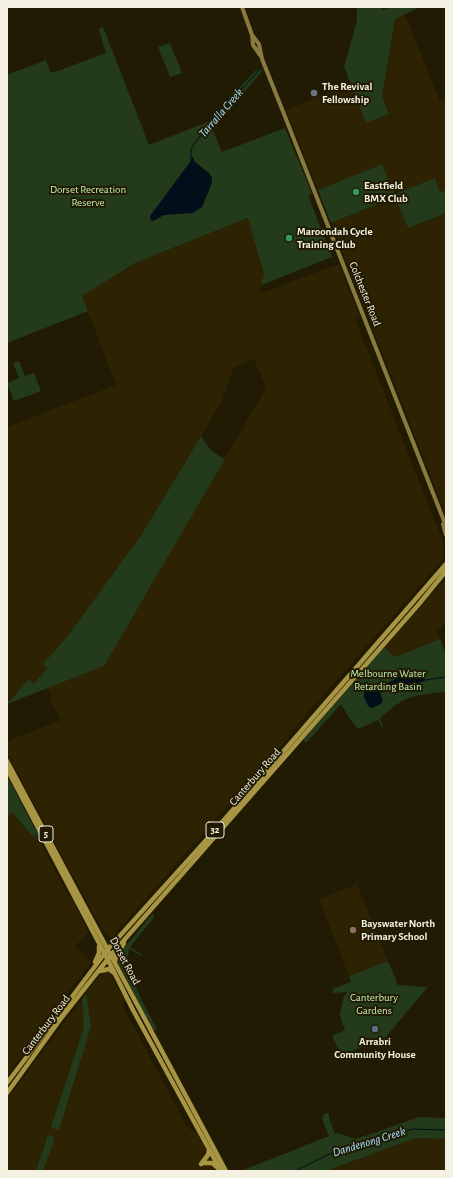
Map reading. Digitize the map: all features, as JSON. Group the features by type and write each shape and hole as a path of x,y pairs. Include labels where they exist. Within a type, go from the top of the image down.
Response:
{"main road":[{"name":"Colchester Road","path":"242,7 255,43 260,46 258,49 446,526"},
{"name":"Colchester Road","path":"441,514 446,535"},
{"name":"Canterbury Road","path":"7,1083 170,884 445,569"},
{"name":"Dorset Road","path":"7,761 99,944 105,954 115,962 226,1171"},
{"name":"Dorset Road","path":"7,769 108,949 115,974 133,1010 220,1170"},
{"name":"Canterbury Road","path":"7,1092 92,969 116,940 170,884"},
{"path":"115,962 116,956 133,930"},
{"path":"102,938 108,941 116,940"},
{"path":"92,969 99,953 99,944"},
{"path":"97,972 104,969 109,969 115,974"},
{"path":"209,1150 208,1155 202,1163 212,1163 220,1170"}],"shaded area":[{"path":"405,15 440,101 446,99 446,190 440,192 435,178 395,194 382,164 318,190 286,110 351,84 366,123 389,114 382,97 395,19"},
{"path":"193,157 195,162 209,173 212,178 212,183 202,207 193,213 164,215 151,221 150,216 190,162 190,158"},
{"path":"396,197 408,228 446,213 446,515 331,223"},
{"path":"249,218 264,274 259,294 339,264 360,317 355,319 443,542 444,555 439,564 290,733 288,738 110,938 104,933 7,754 7,740 8,741 61,720 49,698 52,696 48,688 104,666 266,388 254,359 234,367 221,403 140,537 66,638 43,664 47,669 33,684 29,679 11,700 7,702 7,427 116,385 82,296 135,263"},
{"path":"446,578 446,623 437,631 440,639 395,657 384,647"},
{"path":"402,676 417,676 426,680 396,693 391,693 388,690 380,693 383,701 381,704 372,708 368,706 364,697 364,691 370,685 372,690"},
{"path":"12,812 33,837 37,836 69,897 71,896 76,905 75,906 89,934 87,934 75,946 91,962 7,1076 7,817"},
{"name":"Bayswater North Primary School","path":"357,884 388,961 349,976 319,899"},
{"path":"108,971 124,999 123,1007 188,1128 197,1133 218,1171 7,1171 7,1099 99,976"},
{"path":"416,1138 446,1139 446,1171 326,1171"}],"green space":[{"path":"357,7 380,7 383,10 391,7 420,7 395,19 382,97 389,114 366,123 344,67 357,21"},
{"name":"Dorset Recreation Reserve","path":"103,27 149,145 210,121 238,87 239,88 256,70 260,71 263,69 213,131 222,152 285,128 312,194 308,195 332,257 261,285 264,274 248,218 135,263 82,296 88,311 7,343 7,75 46,60 50,72 55,72 106,53 99,30"},
{"path":"170,43 182,73 170,77 158,47"},
{"name":"Eastfield BMX Club","path":"382,164 395,194 435,178 440,192 446,190 446,213 408,228 395,197 331,223 318,190"},
{"path":"19,361 25,376 34,373 41,391 14,401 7,383 19,378 13,363"},
{"path":"201,436 211,449 225,459 104,666 7,704 7,702 11,700 29,679 33,684 47,669 43,664 66,638 140,537"},
{"name":"Melbourne Water Retarding Basin","path":"440,639 446,654 446,692 426,694 402,701 380,719 384,729 378,720 358,729 341,704 306,743 304,741 304,739 384,647 395,657"},
{"path":"7,776 39,835 33,837 12,812 7,817"},
{"path":"152,914 155,916 130,947 143,955 142,956 129,949 127,966 142,1001 157,1029 154,1030 152,1029 117,960 119,954"},
{"name":"Canterbury Gardens","path":"388,961 398,985 428,987 384,1039 344,1054 338,1048 332,1036 345,1030 340,1015 343,999 347,992 332,993 333,989 351,982 349,976"},
{"path":"86,993 91,1026 59,1130 51,1127 84,1027 82,999"},
{"path":"324,1114 329,1114 335,1134 338,1133 355,1139 419,1117 446,1118 446,1139 416,1138 326,1171 241,1171 329,1136 322,1119"},
{"path":"48,1135 55,1137 43,1171 36,1171"}],"waterway":[{"name":"Tarralla Creek","path":"191,157 191,149 197,140 258,71"},
{"path":"426,680 446,677"},
{"name":"Dandenong Creek","path":"295,1171 329,1154 349,1151 412,1129 446,1130"}],"place":[{"name":"The Revival Fellowship","path":"314,93"},
{"name":"Eastfield BMX Club","path":"356,192"},
{"name":"Maroondah Cycle Training Club","path":"289,238"},
{"name":"Bayswater North Primary School","path":"353,930"},
{"name":"Arrabri Community House","path":"375,1029"}]}
